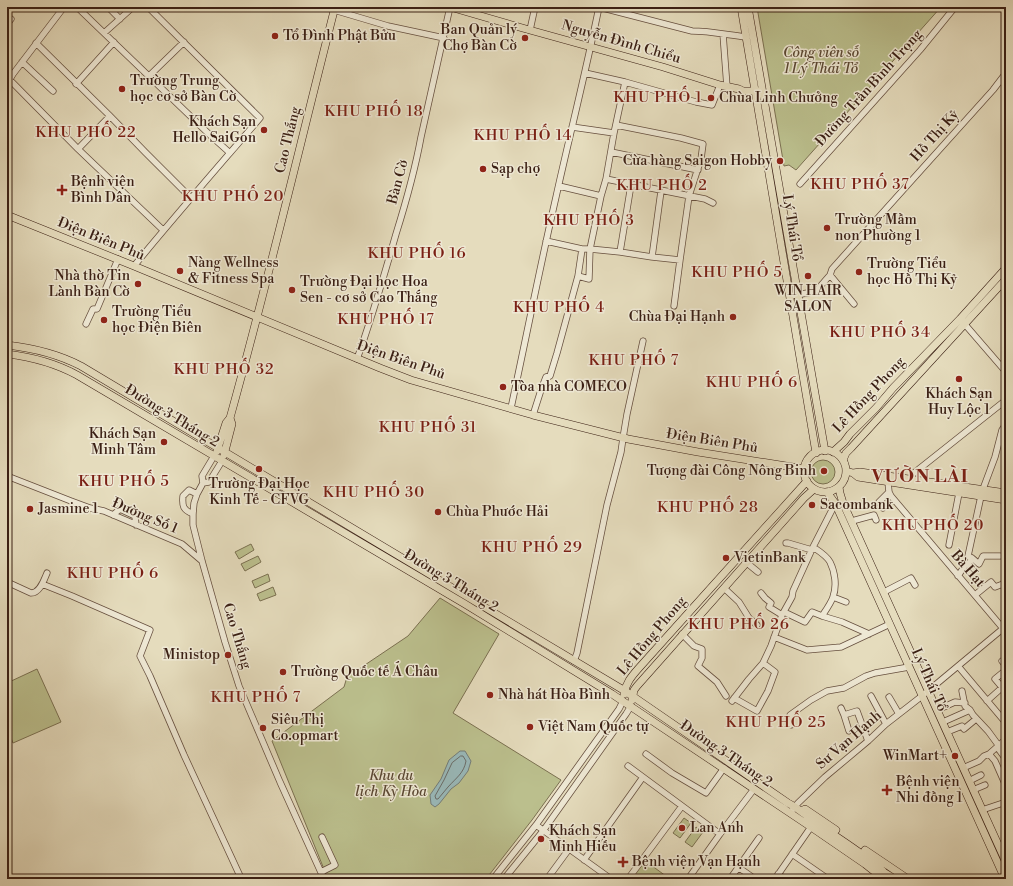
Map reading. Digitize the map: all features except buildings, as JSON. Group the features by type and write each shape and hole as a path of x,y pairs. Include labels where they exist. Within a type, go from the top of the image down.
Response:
{"main road":[{"name":"Nguyễn Đình Chiểu","path":"450,7 682,73 720,86 739,89 742,87 758,88"},
{"name":"Lý Thái Tổ","path":"742,7 798,295 825,450"},
{"name":"Lý Thái Tổ","path":"748,7 758,88 758,102 816,453"},
{"path":"1002,7 1006,9"},
{"name":"Cao Thắng","path":"214,456 226,423 230,418 335,8"},
{"name":"Điện Biên Phủ","path":"7,215 411,380 533,415 623,438 698,452 805,469"},
{"name":"Lê Hồng Phong","path":"843,460 846,453 962,322 1006,268"},
{"name":"Lê Hồng Phong","path":"833,452 876,408 893,388 1006,279"},
{"name":"Đường 3 Tháng 2","path":"7,345 27,347 73,362 574,660 633,696 788,804 792,809 801,812 890,878"},
{"name":"Đường 3 Tháng 2","path":"7,354 34,358 69,370 465,604 631,706 754,789 843,838 908,879"},
{"name":"Cao Thắng","path":"222,461 226,452 232,424 230,418"},
{"path":"205,440 214,439 223,432"},
{"path":"850,472 836,490 827,492 814,489 807,481 804,474 808,459 816,453 825,450 836,454 843,460 850,472 858,477 959,493 1006,492"},
{"path":"850,472 910,479 982,493 1006,500"},
{"name":"Lê Hồng Phong","path":"623,701 626,685 638,669 807,481"},
{"name":"Lý Thái Tổ","path":"839,487 842,500 982,810 1002,848 1006,862"},
{"name":"Lê Hồng Phong","path":"631,706 634,690 637,686 804,498 814,489"},
{"name":"Lý Thái Tổ","path":"827,492 837,506 1005,879"},
{"path":"993,854 1002,848"},
{"name":"Đường 3 Tháng 2","path":"863,851 867,861 883,871 890,878"},
{"name":"Đường 3 Tháng 2","path":"867,861 878,863 901,879"}],"street":[{"path":"64,7 8,80 163,230"},
{"path":"77,7 230,153"},
{"path":"108,7 120,19"},
{"path":"104,33 133,7"},
{"path":"134,266 163,230 260,118 148,7"},
{"name":"Bàn Cờ","path":"357,359 374,309 406,201 418,154 450,7"},
{"path":"530,30 535,7"},
{"path":"511,408 546,241 599,7 692,31 705,31 747,37"},
{"name":"Đường Trần Bình Trọng","path":"800,184 920,50 955,7"},
{"path":"335,8 388,26 444,38"},
{"path":"723,34 728,87"},
{"path":"76,84 114,42"},
{"path":"149,76 184,42"},
{"path":"36,43 191,198"},
{"path":"22,62 53,91"},
{"path":"585,73 625,82 703,104 712,105 720,86"},
{"name":"Hồ Thị Kỷ","path":"790,296 817,290 830,275 832,268 993,90 1006,73"},
{"path":"578,276 589,278 590,249 606,179 625,82"},
{"path":"78,149 110,116"},
{"path":"616,125 681,138 702,144 701,159 689,196 674,306"},
{"path":"572,127 614,133"},
{"path":"611,152 698,170"},
{"path":"606,179 705,199 713,203"},
{"path":"620,252 631,185"},
{"path":"559,186 601,196"},
{"path":"652,257 661,191"},
{"path":"546,241 582,249 620,252 680,260"},
{"path":"533,415 541,390 546,378 550,376 556,359 578,276 582,249"},
{"path":"86,324 93,309 97,309 118,260"},
{"path":"830,275 854,304"},
{"path":"962,322 1006,372"},
{"path":"574,660 607,505 621,452 643,341"},
{"path":"910,479 914,473 1006,400"},
{"path":"1000,556 983,556 979,564 968,556 982,493 995,457 1002,430 1006,424"},
{"path":"1000,441 1006,445"},
{"name":"Cao Thắng","path":"214,456 202,476 203,483 194,504 193,525 202,561 239,686 324,879"},
{"name":"Cao Thắng","path":"203,483 209,482 222,461"},
{"name":"Đường Số 1","path":"7,476 90,508 104,511 182,544 202,561"},
{"path":"883,508 879,502 889,492 888,482"},
{"path":"193,514 186,511 182,503 182,496 189,490 197,494"},
{"name":"Bà Hạt","path":"889,492 958,576 1005,629"},
{"path":"949,545 959,493"},
{"path":"763,663 775,672 768,691 757,711 733,700 763,663 783,614 792,597 793,591 833,508 837,506"},
{"path":"852,521 874,515 876,520"},
{"path":"786,543 813,549 822,553 830,561 835,576 835,588 833,597 822,616"},
{"path":"958,576 972,558"},
{"path":"747,563 758,572"},
{"path":"7,582 31,593 35,593 42,584 47,572"},
{"path":"884,592 912,578 915,585"},
{"path":"975,595 991,582 995,587 1004,585 1006,578"},
{"path":"42,584 150,630 140,656 243,879"},
{"path":"724,588 739,602 749,618 757,625"},
{"path":"761,593 771,603 769,607 783,614 805,622 812,612 842,622 869,634"},
{"path":"833,597 846,602"},
{"path":"774,637 807,650 841,648 890,624"},
{"name":"Sư Vạn Hạnh","path":"792,809 825,777 886,724 1005,629"},
{"path":"682,634 694,646 702,649 702,658 698,666 717,682 726,696"},
{"path":"1002,660 1006,666"},
{"path":"958,666 1006,723"},
{"path":"791,725 790,715 827,691 844,688 875,673 909,667"},
{"path":"987,700 1005,688 995,679 1006,670"},
{"path":"962,691 965,706 970,710 998,746 1005,758 1006,757"},
{"path":"871,696 886,724"},
{"path":"889,697 898,714"},
{"name":"Lê Hồng Phong","path":"493,879 536,825 619,709 623,701"},
{"path":"937,710 955,702 965,703"},
{"name":"Lê Hồng Phong","path":"504,879 542,831 631,706"},
{"path":"842,708 849,731"},
{"path":"942,722 970,710"},
{"path":"844,715 857,711 868,741"},
{"path":"947,732 962,726 964,729 976,718"},
{"path":"963,768 979,761 1006,739"},
{"path":"646,754 672,773 706,793 724,768"},
{"path":"989,754 995,761 1006,786"},
{"path":"628,766 720,834"},
{"path":"969,781 981,775"},
{"path":"584,860 642,777"},
{"path":"973,790 985,785"},
{"path":"688,879 754,789"},
{"path":"982,810 1006,802"},
{"path":"628,879 682,806"},
{"path":"785,879 776,877 814,822"},
{"path":"536,825 542,831 611,879"},
{"path":"321,872 335,865 322,837"},
{"path":"730,879 759,838"},
{"path":"547,879 568,849"},
{"path":"792,854 828,879"},
{"path":"738,867 755,879"}],"green space":[{"name":"Công viên số 1 Lý Thái Tổ","path":"757,7 941,7 796,170 789,165 784,166"},
{"path":"823,460 828,461 834,467 834,477 828,483 823,484 818,483 812,477 811,472 812,467 818,461"},
{"path":"251,544 254,550 239,559 235,552"},
{"path":"258,556 261,562 245,571 241,564"},
{"path":"268,574 270,581 255,588 252,581"},
{"path":"273,587 276,595 260,601 257,594"},
{"name":"Khu du lịch Kỳ Hòa","path":"440,598 499,634 453,713 561,780 486,879 328,879 272,741 344,687 347,677 408,636"},
{"path":"37,669 61,722 13,743 7,728 7,683"},
{"name":"Lan Anh","path":"684,818 691,823 680,838 673,833"},
{"name":"Lan Anh","path":"696,827 703,832 692,847 685,842"},
{"path":"644,860 670,879 631,879"}],"water":[{"path":"460,751 465,751 471,761 468,771 459,783 451,789 435,807 431,804 430,795 441,779 449,760"}],"place":[{"name":"Tổ Đình Phật Bửu","path":"275,36"},
{"name":"Ban Quản lý Chợ Bàn Cờ","path":"525,38"},
{"name":"Trường Trung học cơ sở Bàn Cờ","path":"122,89"},
{"name":"Chùa Linh Chưởng","path":"711,98"},
{"name":"Khách Sạn Hello SaiGon","path":"264,130"},
{"name":"Cừa hàng Saigon Hobby","path":"780,161"},
{"name":"Sạp chợ","path":"483,169"},
{"name":"Bệnh viện Bình Dân","path":"62,190"},
{"name":"Trường Mầm non Phường 1","path":"827,228"},
{"name":"Nàng Wellness & Fitness Spa","path":"180,271"},
{"name":"Trường Tiểu học Hồ Thị Kỷ","path":"859,272"},
{"name":"WIN HAIR SALON","path":"808,276"},
{"name":"Nhà thờ Tin Lành Bàn Cờ","path":"138,284"},
{"name":"Trường Đại học Hoa Sen - cơ sở Cao Thắng","path":"292,290"},
{"name":"Chùa Đại Hạnh","path":"733,317"},
{"name":"Trường Tiểu học Điện Biên","path":"104,320"},
{"name":"Khách Sạn Huy Lộc 1","path":"959,379"},
{"name":"Tòa nhà COMECO","path":"503,387"},
{"name":"Khách Sạn Minh Tâm","path":"164,442"},
{"name":"Trường Đại Học Kinh Tế - CFVG","path":"259,469"},
{"name":"Tượng đài Công Nông Binh","path":"824,471"},
{"name":"Sacombank","path":"812,505"},
{"name":"Jasmine 1","path":"30,509"},
{"name":"Chùa Phước Hải","path":"438,512"},
{"name":"VietinBank","path":"726,558"},
{"name":"Ministop","path":"228,655"},
{"name":"Trường Quốc tế Á Châu","path":"283,672"},
{"name":"Nhà hát Hòa Bình","path":"490,695"},
{"name":"Việt Nam Quốc tự","path":"530,727"},
{"name":"Siêu Thị Co.opmart","path":"263,728"},
{"name":"WinMart+","path":"955,756"},
{"name":"Bệnh viện Nhi đồng 1","path":"887,790"},
{"name":"Lan Anh","path":"682,828"},
{"name":"Khách Sạn Minh Hiếu","path":"541,839"},
{"name":"Bệnh viện Vạn Hạnh","path":"623,862"}],"district":[{"name":"KHU PHỐ 1","path":"658,97"},
{"name":"KHU PHỐ 18","path":"374,111"},
{"name":"KHU PHỐ 22","path":"86,132"},
{"name":"KHU PHỐ 14","path":"523,135"},
{"name":"KHU PHỐ 37","path":"860,184"},
{"name":"KHU PHỐ 2","path":"662,185"},
{"name":"KHU PHỐ 20","path":"233,196"},
{"name":"KHU PHỐ 3","path":"589,220"},
{"name":"KHU PHỐ 16","path":"417,253"},
{"name":"KHU PHỐ 5","path":"737,272"},
{"name":"KHU PHỐ 4","path":"559,307"},
{"name":"KHU PHỐ 17","path":"386,319"},
{"name":"KHU PHỐ 34","path":"880,332"},
{"name":"KHU PHỐ 7","path":"634,360"},
{"name":"KHU PHỐ 32","path":"224,369"},
{"name":"KHU PHỐ 6","path":"752,382"},
{"name":"KHU PHỐ 31","path":"428,427"},
{"name":"VƯỜN LÀI","path":"920,476"},
{"name":"KHU PHỐ 5","path":"124,481"},
{"name":"KHU PHỐ 30","path":"374,492"},
{"name":"KHU PHỐ 28","path":"708,507"},
{"name":"KHU PHỐ 20","path":"933,525"},
{"name":"KHU PHỐ 29","path":"532,547"},
{"name":"KHU PHỐ 6","path":"113,573"},
{"name":"KHU PHỐ 26","path":"739,624"},
{"name":"KHU PHỐ 7","path":"256,697"},
{"name":"KHU PHỐ 25","path":"776,722"}]}
